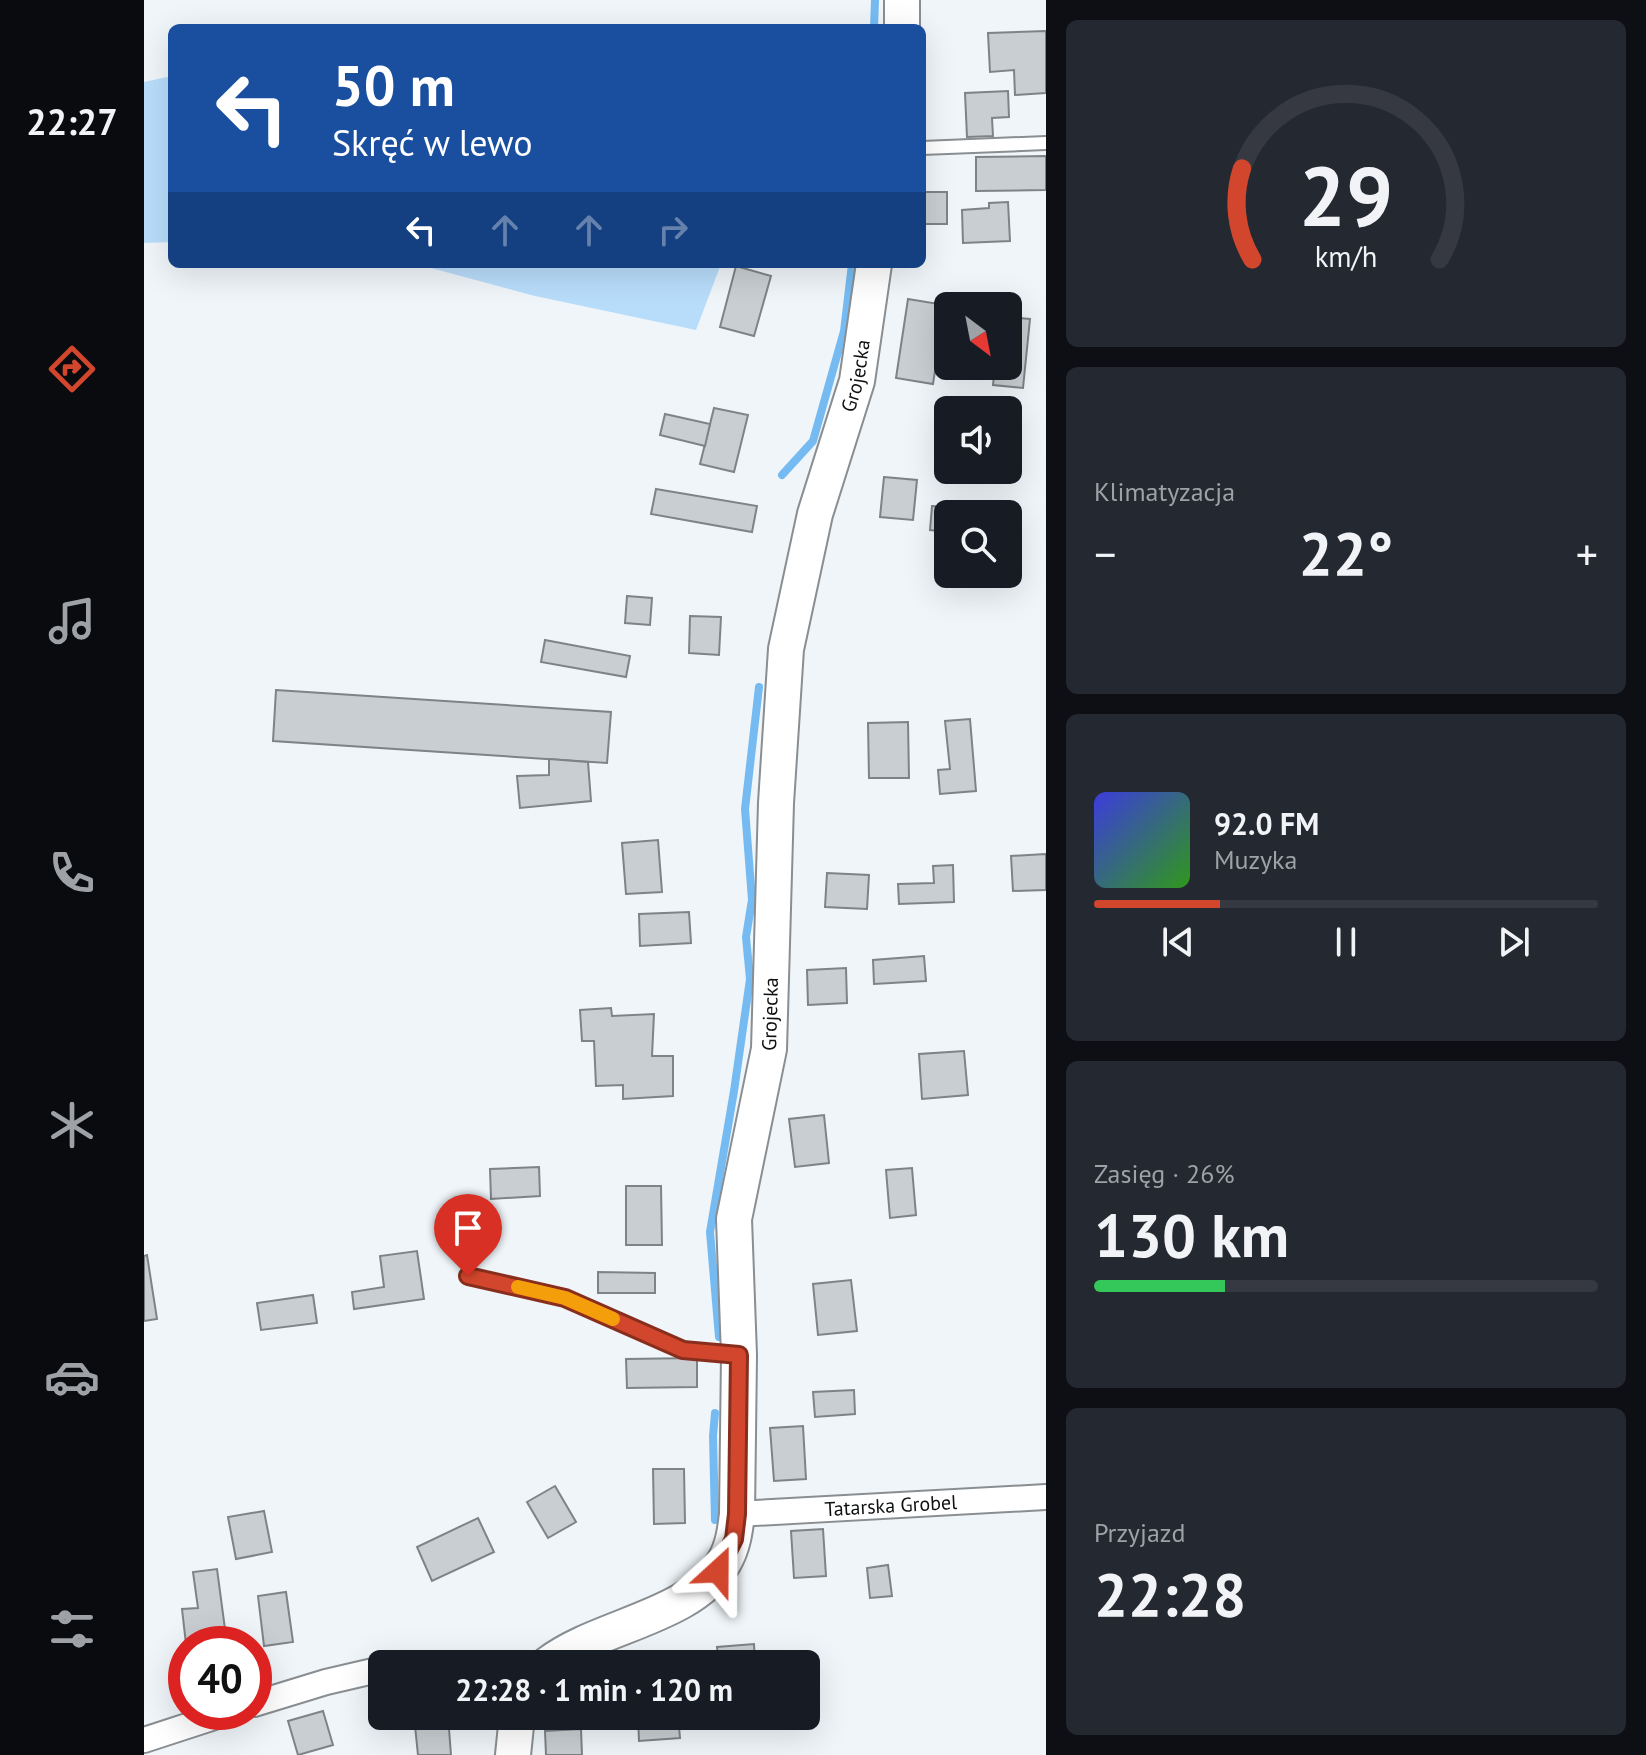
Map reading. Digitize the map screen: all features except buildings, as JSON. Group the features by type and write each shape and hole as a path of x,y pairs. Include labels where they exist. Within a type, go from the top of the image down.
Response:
{"street":[{"path":"902,0 902,24"},
{"name":"Grojecka","path":"569,1650 668,1607 702,1588 724,1564 734,1539 739,1355 734,1219 769,1049 776,803 786,649 815,514 857,381 873,268"},
{"name":"Tatarska Grobel","path":"737,1514 1046,1497"},
{"path":"272,1699 368,1673"},
{"path":"144,1740 175,1730"},
{"path":"513,1755 516,1730"}],"lane":[{"path":"926,148 1046,143"},
{"path":"468,1276 565,1298 683,1350 739,1355"}],"shaded area":[{"path":"168,77 168,242 144,243 144,82"},
{"path":"431,268 719,268 696,330 535,296"}],"waterway":[{"path":"874,24 875,0"},
{"path":"782,475 813,441 844,331 852,268"},
{"path":"719,1337 710,1232 750,979 746,937 752,900 745,809 759,687"},
{"path":"715,1413 715,1520"}],"slow traffic":[{"path":"518,1287 565,1298 613,1319"}],"route":[{"path":"468,1276 565,1298 683,1350 739,1355 737,1514 734,1539 718,1571"}]}
